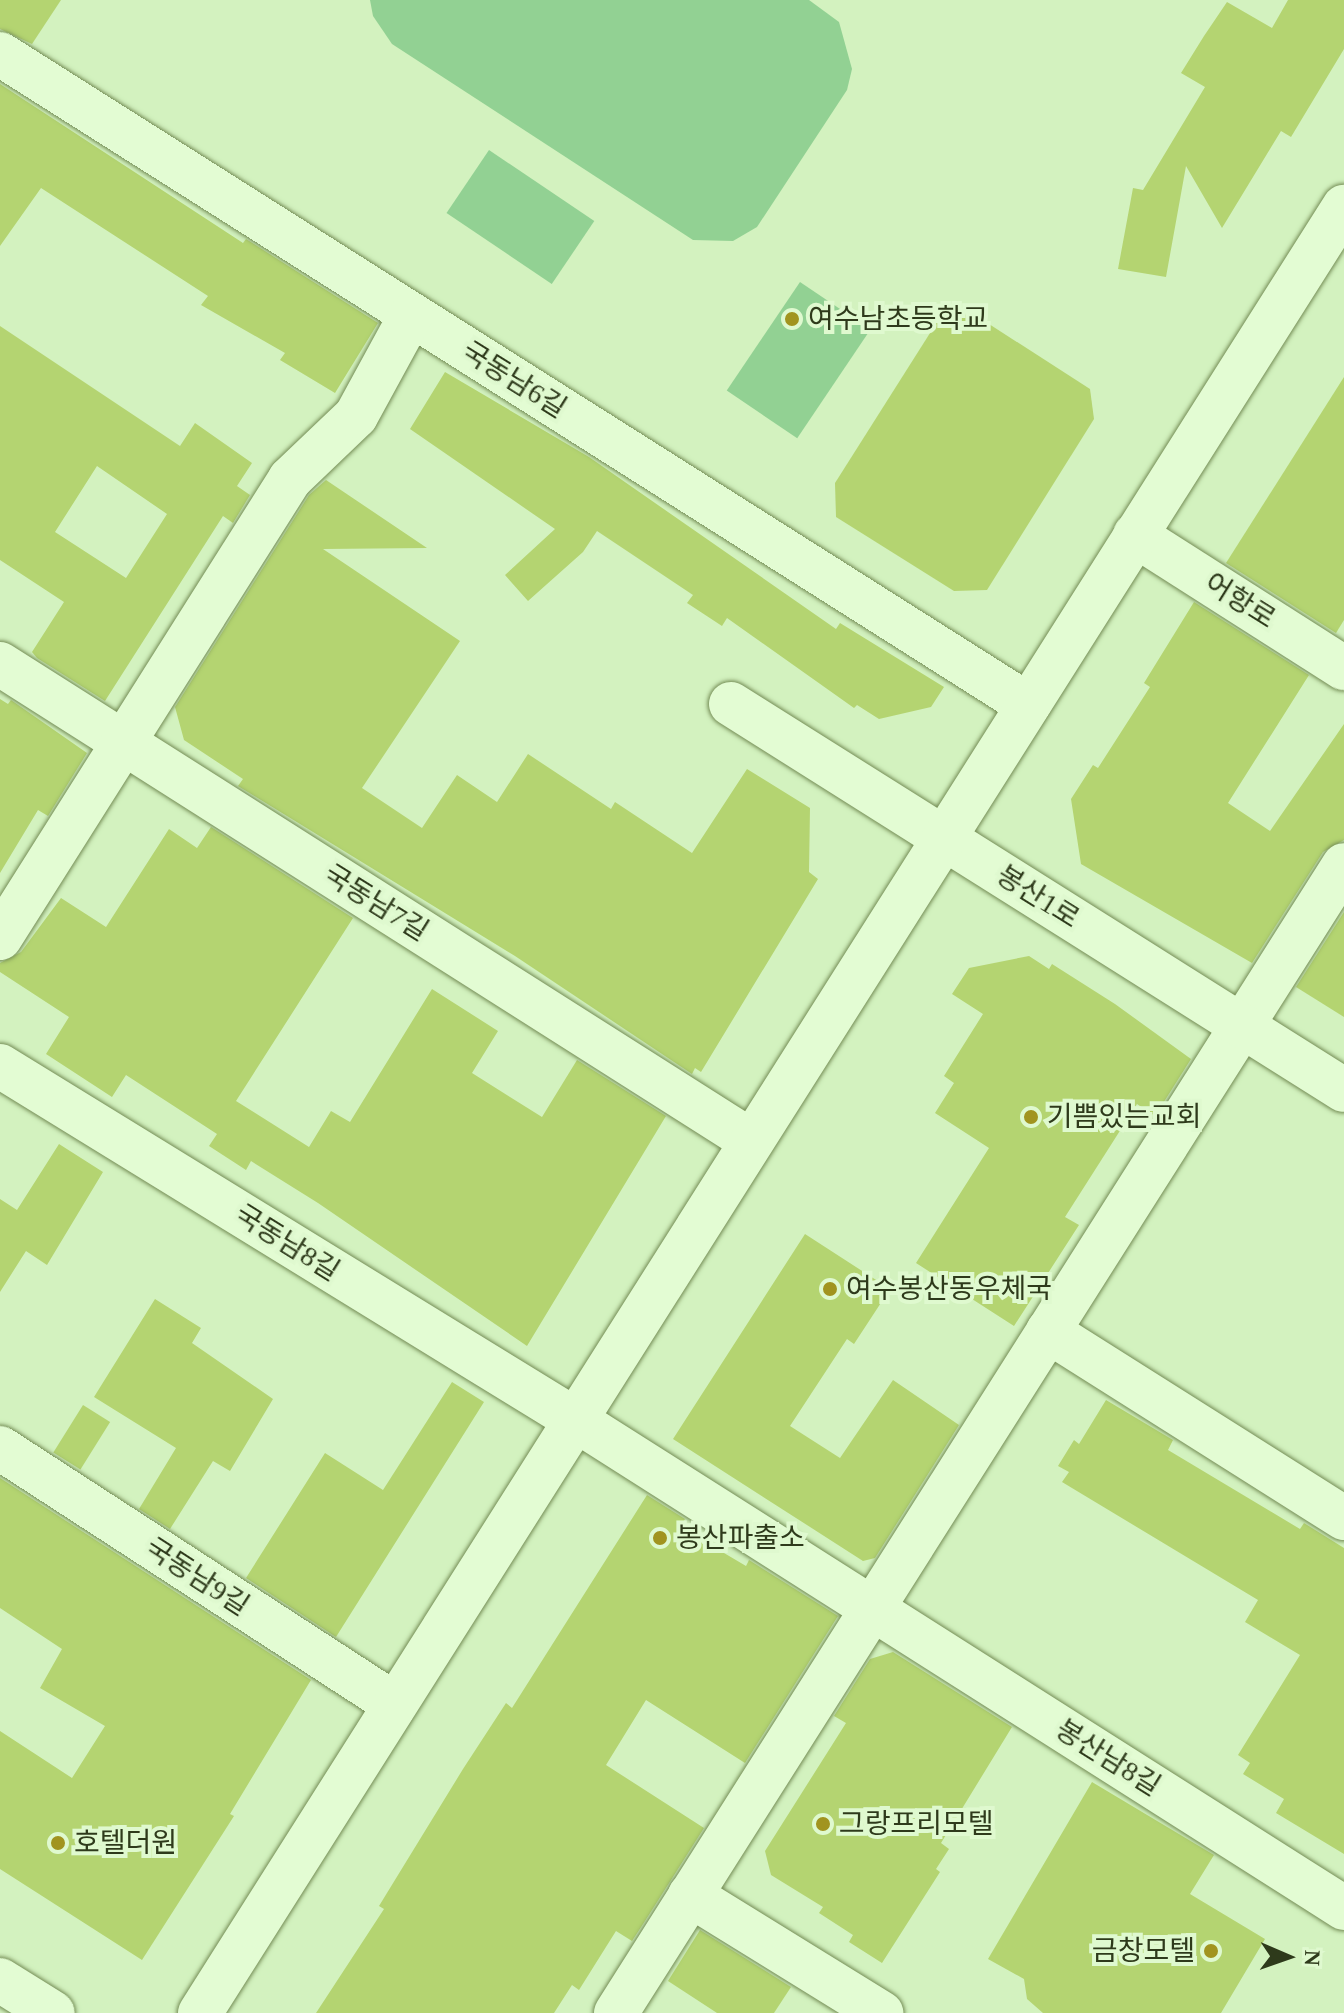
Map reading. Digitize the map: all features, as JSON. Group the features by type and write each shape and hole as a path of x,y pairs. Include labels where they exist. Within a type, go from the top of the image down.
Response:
{"street":[{"name":"국동남6길","path":"0,54 1028,705"},
{"path":"200,2013 1344,207"},
{"path":"0,938 290,479 356,416 411,315"},
{"name":"어항로","path":"1135,535 1344,668"},
{"name":"국동남7길","path":"0,664 751,1141"},
{"name":"봉산1로","path":"731,704 1344,1090"},
{"path":"616,2013 1344,865"},
{"name":"국동남8길","path":"0,1066 574,1419 872,1608"},
{"path":"1048,1331 1344,1518"},
{"name":"국동남9길","path":"0,1448 395,1705"},
{"name":"봉산남8길","path":"872,1608 1344,1908"},
{"path":"690,1895 881,2013"},
{"path":"0,1980 53,2013"}],"green space":[{"path":"370,0 809,0 839,22 852,69 847,90 757,227 733,241 693,240 392,44 373,16"},
{"path":"489,150 594,221 552,284 447,213"},
{"path":"800,282 870,330 797,438 727,391"}],"building":[{"path":"0,0 61,0 32,44 0,29"},
{"path":"1288,0 1344,0 1344,49 1291,137 1281,131 1222,228 1186,166 1166,277 1118,269 1133,188 1143,190 1205,87 1181,73 1204,36 1227,2 1272,28"},
{"path":"0,84 243,243 246,239 378,323 335,393 280,360 285,353 201,305 208,296 41,188 0,246"},
{"path":"972,313 1090,389 1094,419 987,590 954,591 836,517 835,483 937,322"},
{"path":"0,326 180,446 195,423 252,463 237,486 250,495 233,523 223,516 105,701 32,652 64,602 0,560","holes":["97,466 167,514 126,578 55,532"]},
{"path":"445,372 589,457 836,629 840,623 944,687 931,707 879,719 857,705 854,708 727,618 722,626 687,603 693,595 597,531 583,552 528,601 505,575 555,529 410,429"},
{"path":"1344,377 1344,620 1336,633 1226,563"},
{"path":"326,480 427,548 323,549 460,641 362,788 422,828 457,775 497,802 528,754 611,809 615,802 692,853 747,769 810,808 809,872 818,879 701,1072 695,1068 692,1074 515,956 238,786 243,779 184,740 175,707 309,495"},
{"path":"1194,602 1309,675 1228,803 1270,831 1344,724 1344,840 1323,852 1252,963 1081,864 1071,799 1093,765 1098,768 1150,687 1144,683"},
{"path":"0,699 8,704 11,700 87,753 48,816 38,810 0,873"},
{"path":"211,827 353,918 236,1101 309,1147 331,1111 350,1122 432,989 498,1031 472,1073 542,1117 577,1060 666,1116 527,1346 318,1203 251,1161 246,1170 209,1146 217,1134 126,1075 112,1097 46,1054 69,1017 0,972 0,963 21,952 61,898 106,927 169,829 197,848"},
{"path":"1344,912 1344,1017 1296,987"},
{"path":"1029,956 1049,969 1052,964 1115,1004 1191,1059 1155,1116 1137,1104 1065,1217 1079,1225 1014,1326 916,1263 989,1148 935,1113 954,1083 944,1076 983,1014 952,994 969,968"},
{"path":"59,1144 103,1172 47,1265 26,1251 0,1292 0,1199 17,1210"},
{"path":"805,1234 890,1289 854,1344 847,1339 790,1426 840,1458 893,1380 959,1425 875,1558 863,1561 673,1439"},
{"path":"155,1299 201,1328 192,1343 273,1399 230,1471 213,1461 170,1529 139,1509 176,1448 94,1397"},
{"path":"452,1382 484,1402 336,1637 246,1578 325,1453 383,1490"},
{"path":"1106,1400 1173,1440 1168,1450 1300,1529 1304,1523 1344,1548 1344,1854 1276,1813 1284,1799 1243,1774 1250,1763 1238,1755 1300,1655 1245,1622 1258,1600 1062,1482 1069,1472 1058,1466 1074,1440 1079,1444"},
{"path":"83,1405 110,1422 80,1469 53,1452"},
{"path":"0,1478 311,1680 230,1814 234,1816 142,1960 0,1869 0,1731 72,1778 105,1726 40,1688 62,1649 0,1608"},
{"path":"647,1495 685,1519 680,1527 746,1566 749,1560 838,1616 745,1763 646,1700 606,1765 704,1828 645,1921 632,1941 616,1931 579,1990 572,1985 554,2013 316,2013 384,1909 379,1906 463,1769 506,1703 512,1708"},
{"path":"893,1652 1012,1727 941,1843 949,1849 936,1869 940,1872 882,1963 849,1942 853,1935 819,1913 823,1907 771,1875 765,1851 846,1723 834,1716 870,1659"},
{"path":"1092,1782 1214,1855 1190,1894 1265,1939 1221,2013 1043,2013 1027,1999 1024,1979 988,1959"},
{"path":"700,1930 791,1987 774,2013 717,2013 668,1981"}],"place":[{"name":"여수남초등학교","path":"792,319"},
{"name":"기쁨있는교회","path":"1031,1117"},
{"name":"여수봉산동우체국","path":"830,1289"},
{"name":"봉산파출소","path":"660,1538"},
{"name":"그랑프리모텔","path":"823,1824"},
{"name":"호텔더원","path":"58,1843"},
{"name":"금창모텔","path":"1211,1951"}]}
